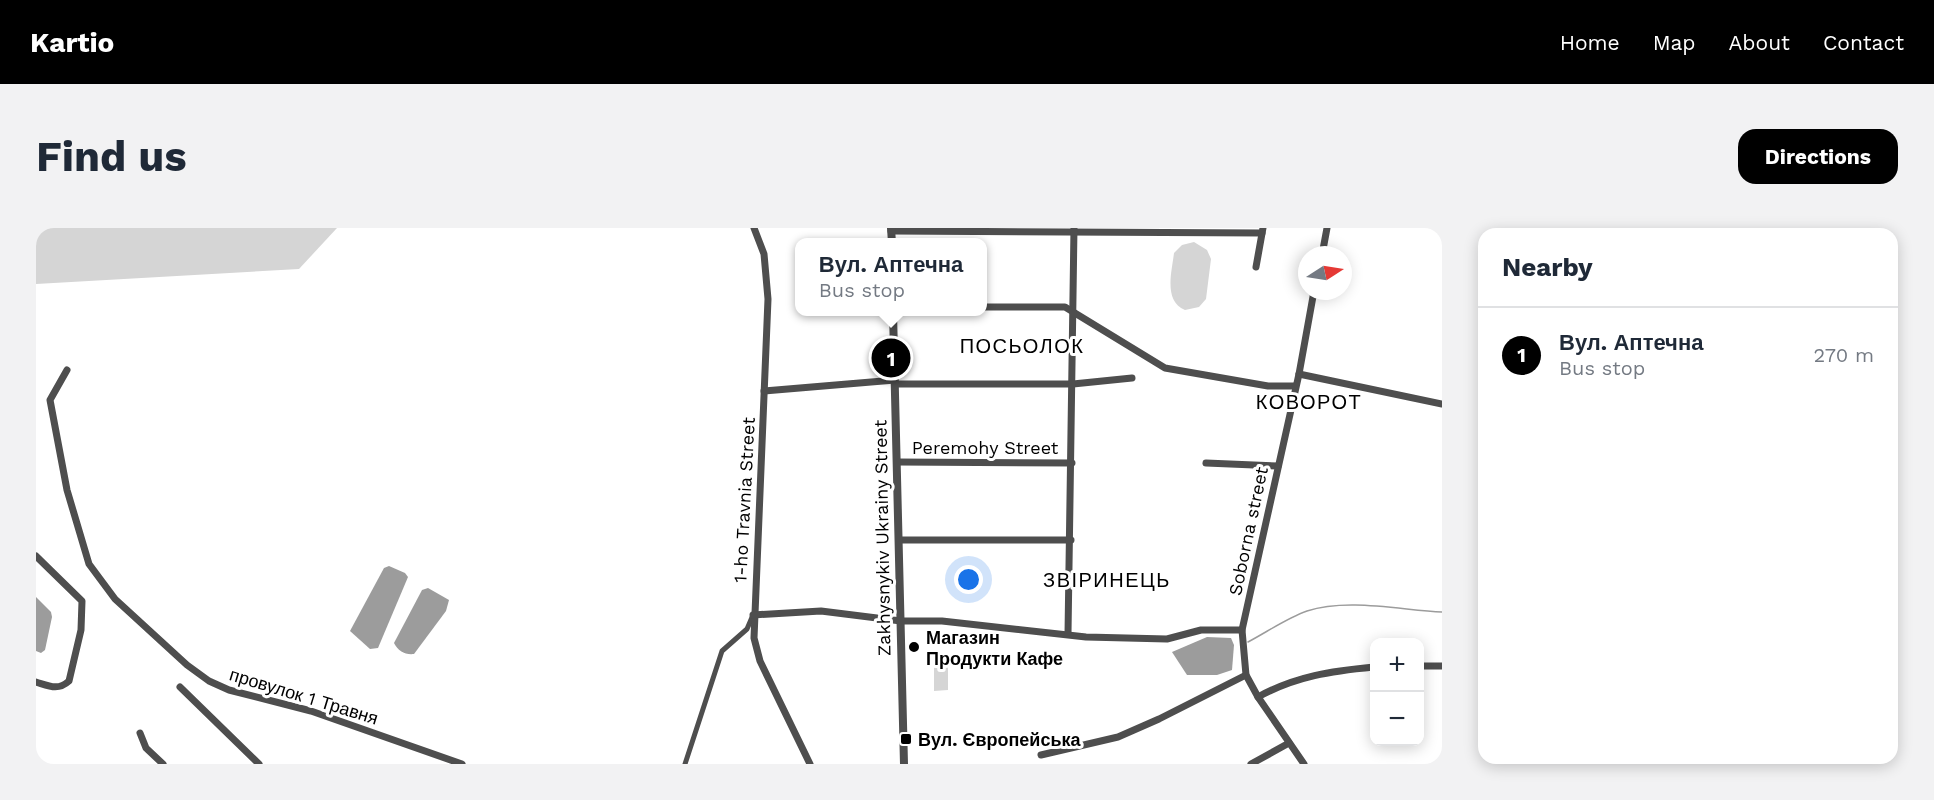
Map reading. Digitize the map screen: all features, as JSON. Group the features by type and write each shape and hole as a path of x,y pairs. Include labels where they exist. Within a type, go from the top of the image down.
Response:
{"street":[{"name":"1-ho Travnia Street","path":"754,228 764,254 767,275 753,615 754,638 760,661 810,764"},
{"path":"1324,246 1327,228"},
{"path":"891,230 1263,231 1256,267"},
{"path":"1068,634 1074,231"},
{"name":"Soborna street","path":"1304,764 1258,697 1246,675 1242,630 1299,374 1312,300"},
{"path":"987,307 1065,307 1165,368 1268,386 1295,386"},
{"name":"Zakhysnykiv Ukrainy Street","path":"893,316 904,764"},
{"name":"провулок 1 Травня","path":"67,370 50,400 67,490 89,564 115,599 209,681 229,690 311,711 462,764"},
{"path":"1299,374 1442,404"},
{"path":"764,391 895,382 1073,384 1132,378"},
{"name":"Peremohy Street","path":"897,462 1072,463"},
{"path":"1206,463 1278,466"},
{"path":"899,540 1071,540"},
{"path":"36,556 82,601 81,630 69,681 55,688 36,682"},
{"path":"685,764 723,651 747,629 753,615 821,611 901,621 942,621 1068,634 1167,639 1201,630 1242,630"},
{"path":"1424,666 1442,666"},
{"path":"1258,697 1290,680 1318,672 1370,667"},
{"path":"1041,755 1118,737 1160,719 1246,675"},
{"path":"180,687 259,764"},
{"path":"140,733 146,748 163,764"},
{"path":"1251,764 1289,743"}],"shaded area":[{"path":"36,228 337,228 299,269 36,284"},
{"path":"1194,242 1207,250 1211,259 1206,299 1199,307 1185,310 1178,306 1171,293 1172,268 1174,253 1182,245"},
{"path":"389,566 405,573 408,577 378,648 370,649 350,631 384,568"},
{"path":"428,588 449,600 446,611 414,654 405,653 394,643 422,590"},
{"path":"36,597 51,612 52,617 45,650 41,653 36,651"},
{"path":"1207,637 1231,638 1234,645 1232,670 1217,675 1187,675 1172,652"},
{"path":"934,662 948,662 948,690 934,691"}],"waterway":[{"path":"1248,642 1292,617 1323,607 1356,605 1442,612"}],"place":[{"name":"Вул. Аптечна","path":"891,358"},
{"name":"Магазин Продукти Кафе","path":"914,647"},
{"name":"Вул. Європейська","path":"906,739"}],"district":[{"name":"ПОСЬОЛОК","path":"1022,346"},
{"name":"КОВОРОТ","path":"1309,402"},
{"name":"ЗВІРИНЕЦЬ","path":"1107,580"}]}
